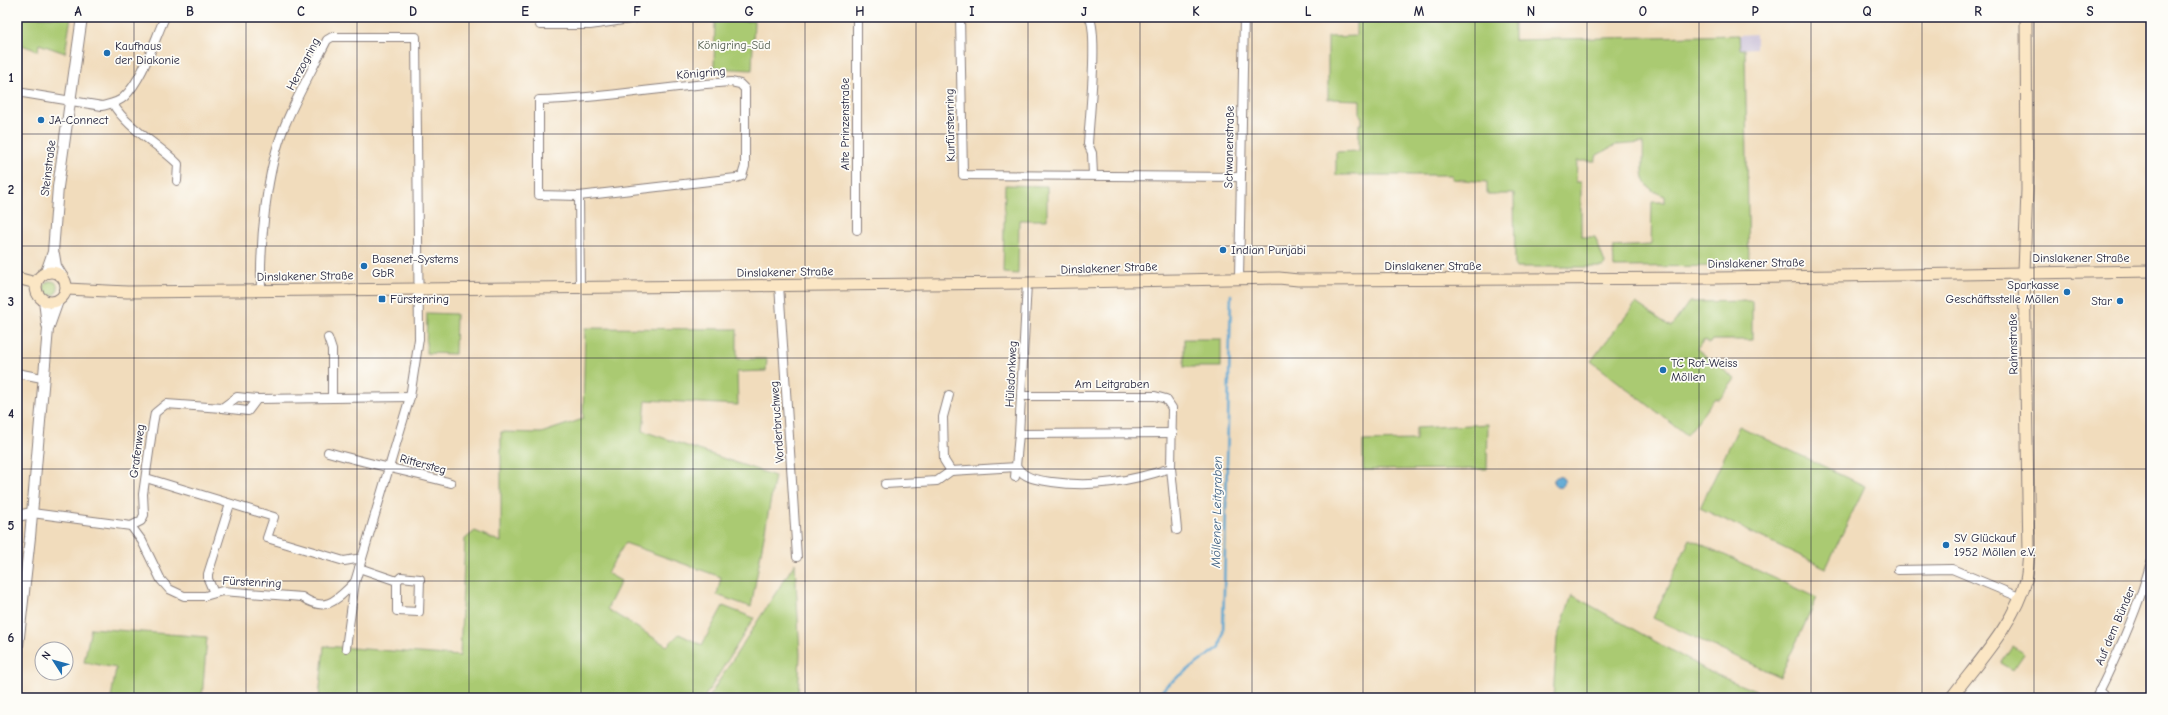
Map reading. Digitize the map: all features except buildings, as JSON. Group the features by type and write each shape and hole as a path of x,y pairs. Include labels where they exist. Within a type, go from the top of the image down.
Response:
{"main road":[{"name":"Rahmstraße","path":"1951,698 2008,621 2026,579 2029,552 2024,272 2027,190 2026,17"},
{"name":"Dinslakener Straße","path":"67,289 127,292 1027,283 1239,278 1278,278 1298,280 1715,278 2151,271"},
{"path":"46,272 56,272 62,276 67,284 66,294 58,301 44,301 37,293 36,283 46,272"},
{"path":"17,278 36,283"}],"street":[{"name":"Steinstraße","path":"62,276 56,266 54,252 58,187 82,17"},
{"path":"17,92 69,102 102,106 113,104 124,98 135,84 165,17"},
{"path":"540,25 590,25 643,17"},
{"name":"Alte Prinzenstraße","path":"857,17 857,230"},
{"name":"Kurfürstenring","path":"960,17 963,175 1240,177"},
{"path":"1089,17 1093,29 1092,83 1088,144 1092,153 1093,175"},
{"name":"Schwanenstraße","path":"1239,278 1244,17"},
{"name":"Herzogring","path":"261,290 265,212 274,163 284,126 327,40 332,37 416,37 419,288"},
{"name":"Königring","path":"730,82 740,84 745,89 745,166 742,176 736,178 579,196 539,195 539,100 611,96 665,88 730,82"},
{"path":"113,104 121,117 164,150 178,164 177,181"},
{"path":"579,196 580,287"},
{"name":"Steinstraße","path":"46,272 54,252"},
{"name":"Hülsdonkweg","path":"1015,477 1022,396 1027,283"},
{"name":"Vorderbruchweg","path":"778,285 797,557"},
{"path":"346,648 355,582 410,397 419,339 419,288"},
{"path":"44,301 48,329"},
{"path":"17,655 32,514 42,378 48,329 58,301"},
{"path":"328,338 332,350 332,396"},
{"path":"17,373 42,378"},
{"path":"949,395 943,417 944,460 951,471"},
{"path":"222,408 237,397 257,400 332,396 410,397"},
{"name":"Am Leitgraben","path":"1022,396 1155,396 1166,399 1172,408 1173,433 1171,468 1178,530"},
{"name":"Grafenweg","path":"131,526 141,521 144,515 143,494 146,478 148,448 155,413 166,404 248,411 257,400"},
{"path":"1019,434 1173,433"},
{"path":"328,452 373,466 389,467"},
{"name":"Rittersteg","path":"389,467 451,483"},
{"path":"885,484 937,481 951,471 1017,467 1022,475 1039,480 1073,485 1108,484 1140,478 1171,468"},
{"path":"146,478 274,517 267,538 344,561 362,558"},
{"path":"214,593 208,580 208,574 230,504"},
{"path":"17,516 32,514 131,526"},
{"name":"Fürstenring","path":"131,526 142,541 161,580 170,589 184,596 205,596 222,591 302,597 313,605 332,603 355,582"},
{"name":"Auf dem Bünder","path":"2097,695 2121,646 2138,606 2151,562"},
{"path":"359,568 398,581"},
{"path":"1898,570 1952,569 2019,598"},
{"path":"401,577 420,579 419,612 397,611 398,581 401,577"},
{"path":"2097,695 2108,698"}],"shaded area":[{"path":"1756,34 1756,48 1740,49 1739,35"}],"green space":[{"path":"17,17 71,17 65,53 39,44 38,51 22,45 22,41 17,37"},
{"path":"1356,17 1514,17 1514,40 1739,35 1740,49 1745,49 1749,266 1614,267 1613,247 1651,245 1652,202 1665,202 1665,196 1656,192 1645,182 1643,168 1643,143 1616,145 1597,155 1595,161 1577,161 1576,182 1581,182 1581,237 1595,237 1605,263 1604,267 1515,267 1514,194 1487,194 1487,182 1452,179 1452,175 1336,175 1336,152 1359,151 1359,124 1362,124 1362,117 1360,116 1360,100 1328,99 1328,37 1356,36"},
{"name":"Königring-Süd","path":"715,20 754,21 752,70 714,68"},
{"path":"1005,185 1047,186 1047,220 1019,220 1018,274 1003,273"},
{"path":"51,281 56,283 58,288 56,293 51,295 46,293 44,288 46,283"},
{"name":"TC Rot-Weiss Möllen","path":"1752,301 1752,340 1712,340 1709,344 1704,340 1697,349 1735,379 1719,400 1715,398 1687,435 1591,361 1636,303 1671,327 1689,302"},
{"path":"427,313 456,314 455,354 426,353"},
{"path":"585,328 737,329 737,359 767,359 766,371 737,372 738,405 646,400 643,431 775,476 751,607 717,595 721,577 625,543 607,573 621,581 607,609 667,646 679,634 702,645 723,606 754,618 704,698 319,698 324,646 460,656 465,539 475,531 501,542 501,432 541,433 583,419"},
{"path":"1184,339 1221,339 1221,367 1184,367"},
{"path":"1488,424 1487,469 1363,470 1363,441 1416,440 1416,428"},
{"path":"1739,426 1865,486 1826,568 1700,508"},
{"path":"1690,539 1817,598 1780,677 1653,618"},
{"path":"795,563 800,654 798,698 708,698"},
{"path":"1572,595 1710,672 1772,698 1553,698 1557,638"},
{"path":"91,628 207,637 202,698 111,698 116,668 84,662"},
{"path":"2012,646 2024,654 2013,670 2001,663"}],"water":[{"path":"1559,476 1563,478 1565,482 1563,486 1559,488 1555,486 1553,482 1555,478"}],"waterway":[{"name":"Möllener Leitgraben","path":"1156,698 1167,685 1220,647 1223,633 1231,295"}],"place":[{"name":"Kaufhaus der Diakonie","path":"107,53"},
{"name":"JA-Connect","path":"41,120"},
{"name":"Indian Punjabi","path":"1223,250"},
{"name":"Basenet-Systems GbR","path":"364,266"},
{"name":"Sparkasse Geschäftsstelle Möllen","path":"2067,292"},
{"name":"Fürstenring","path":"382,299"},
{"name":"Star","path":"2120,301"},
{"name":"TC Rot-Weiss Möllen","path":"1663,370"},
{"name":"SV Glückauf 1952 Möllen e.V.","path":"1946,545"}]}
